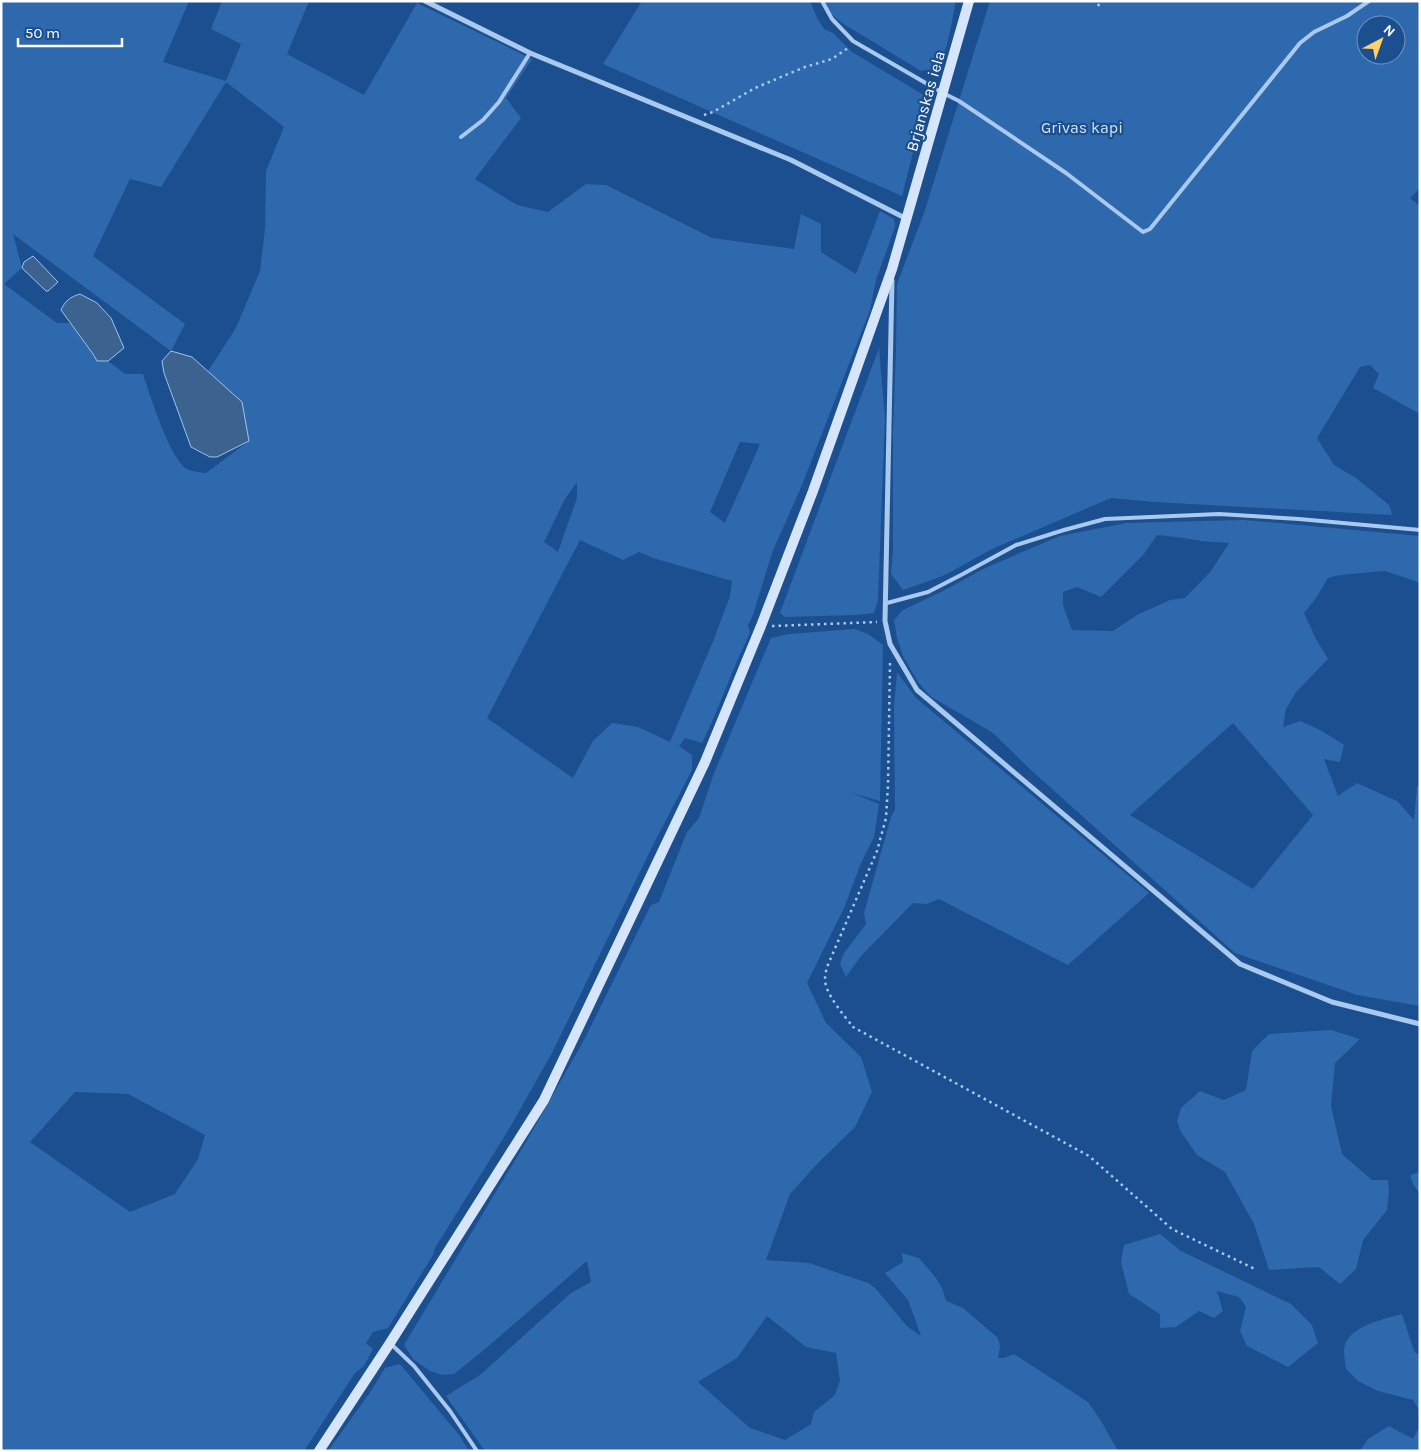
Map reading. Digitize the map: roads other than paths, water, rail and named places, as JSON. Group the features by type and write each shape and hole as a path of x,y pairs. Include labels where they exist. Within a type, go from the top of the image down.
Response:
{"main road":[{"name":"Brjanskas iela","path":"319,1451 544,1100 705,762 761,626 813,491 892,269 969,1"}],"street":[{"path":"425,1 530,53 791,160 907,219"},
{"path":"892,269 887,603 885,622 890,644 917,690 1240,964 1332,1002 1420,1024"}],"lane":[{"path":"822,1 832,19 853,41 959,101 1066,173 1143,232 1150,229 1300,43 1314,32 1347,16 1369,1"},
{"path":"461,137 483,120 499,102 530,53"},
{"path":"887,603 928,592 1016,545 1105,519 1218,514 1420,530"},
{"path":"390,1343 414,1366 450,1411 477,1451"}],"park label":[{"name":"Grīvas kapi","path":"1082,127"}]}
